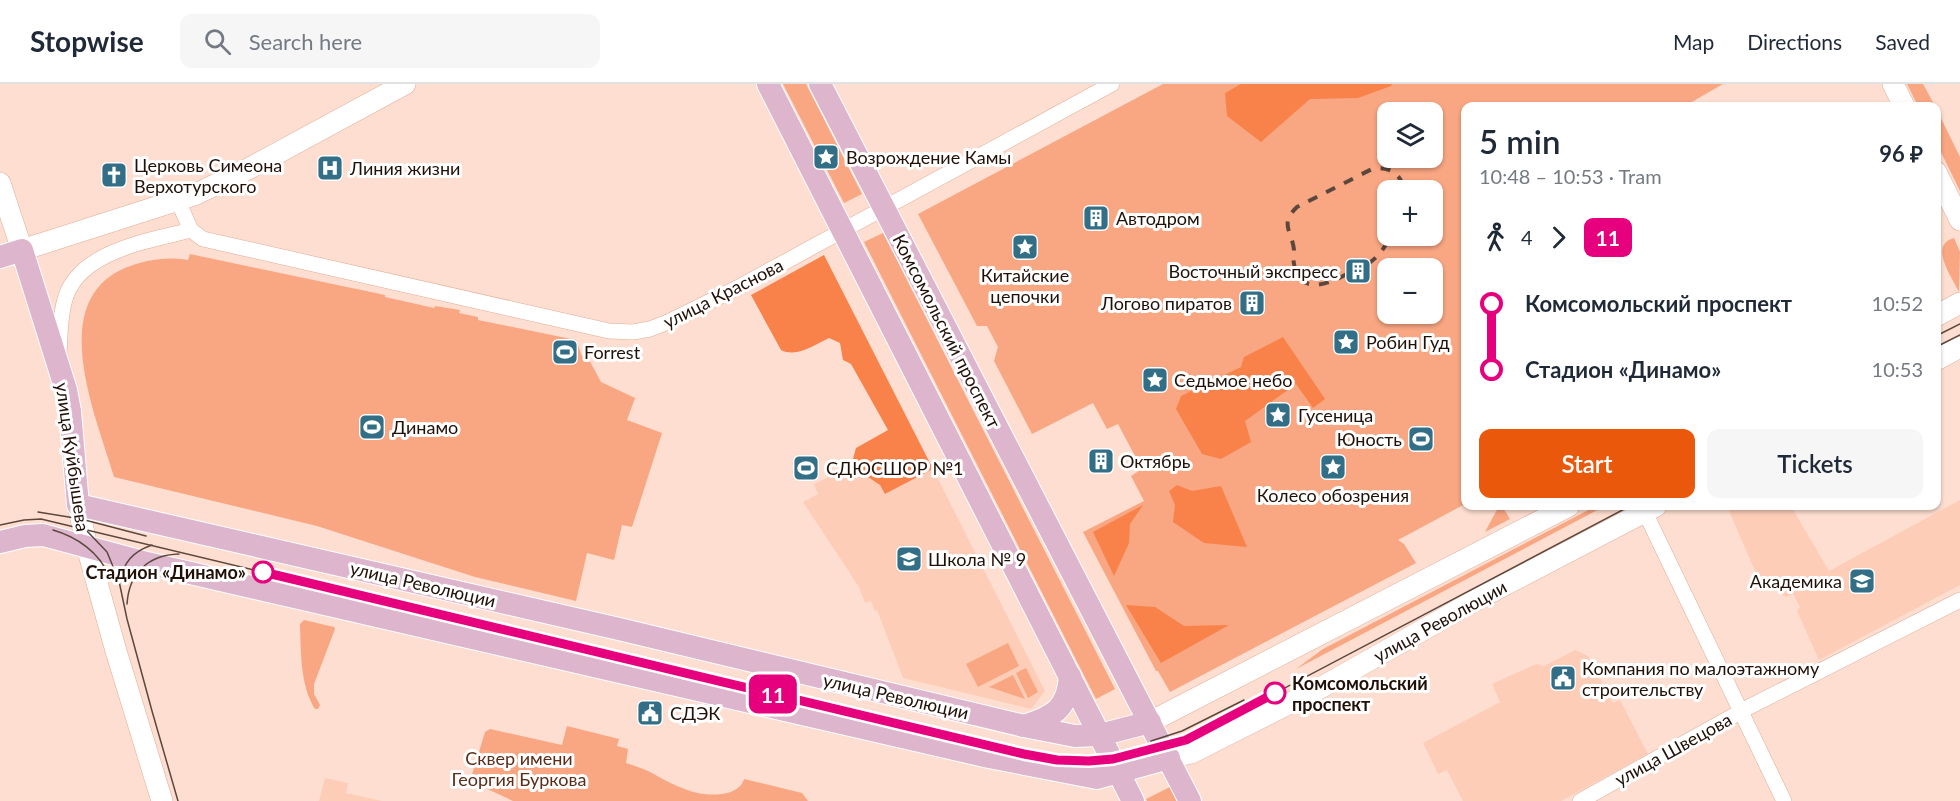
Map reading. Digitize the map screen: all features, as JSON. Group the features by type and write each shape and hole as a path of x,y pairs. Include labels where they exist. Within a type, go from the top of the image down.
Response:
{"main road":[{"path":"0,257 178,201 248,169 405,84"},
{"path":"768,84 1133,801"},
{"name":"Комсомольский проспект","path":"820,84 1190,801"},
{"path":"1893,84 1902,102"},
{"path":"1941,182 1960,220"},
{"name":"улица Куйбышева","path":"0,183 58,363 70,411 78,505 87,547 162,801"},
{"path":"1941,313 1960,303"},
{"path":"1941,357 1960,347"},
{"name":"улица Революции","path":"78,505 1075,736 1100,735 1150,722 1561,510"},
{"name":"улица Революции","path":"0,542 25,536 43,535 147,563 292,597 989,757 1098,778 1191,753 1322,687 1642,510"},
{"path":"1024,726 1052,716 1069,691 1070,676"}],"street":[{"name":"улица Краснова","path":"190,230 202,239 371,279 609,331 633,332 668,322 737,288 1112,84"},
{"path":"58,363 64,301 72,285 85,269 105,255 134,244 190,230 178,201"},
{"path":"1649,510 1784,801"},
{"name":"улица Швецова","path":"1580,801 1741,711 1960,600"}],"shaded area":[{"path":"1241,84 1392,84 1358,98 1310,99 1261,142 1227,116 1225,93"},
{"path":"824,255 933,469 885,494 880,485 851,466 856,448 888,430 851,364 843,360 840,343 829,338 799,352 781,350 751,295"},
{"path":"1283,337 1325,399 1313,408 1296,384 1245,421 1251,442 1221,459 1202,454 1176,409 1181,396 1241,367 1244,357"},
{"name":"Школа № 9","path":"851,466 880,485 886,494 933,469 1045,691 1031,709 903,678 877,610 875,611 871,601 865,603 859,587 803,502 818,494 814,484"},
{"path":"1177,485 1192,491 1221,486 1247,547 1204,543 1173,522 1175,505 1169,491"},
{"name":"Академика","path":"1960,500 1960,585 1819,660 1797,611 1800,607 1793,594 1786,597 1758,578 1729,510 1793,510 1829,571"},
{"path":"1143,505 1130,524 1129,543 1114,576 1093,532"},
{"path":"1126,605 1155,607 1184,626 1229,625 1161,663"},
{"path":"1575,650 1588,656 1613,703 1620,700 1648,754 1561,801 1463,801 1447,770 1438,774 1423,743 1500,702 1492,684 1536,664 1544,666"},
{"path":"325,778 348,783 346,793 382,801 319,801"}],"green space":[{"path":"783,84 806,84 862,194 844,203"},
{"path":"1163,84 1723,84 1692,102 1461,102 1461,506 1398,540 1404,544 1416,563 1170,692 1156,671 1083,532 1144,501 1131,476 1142,469 1118,424 1107,429 1093,403 1032,434 994,361 998,347 987,326 977,326 918,214"},
{"path":"1907,84 1923,84 1933,102 1916,102"},
{"path":"1941,118 1960,157 1960,191 1941,152"},
{"path":"883,233 1115,689 1096,699 864,242"},
{"path":"1954,238 1960,252 1959,292 1947,270 1942,254 1946,242"},
{"name":"Динамо","path":"190,254 385,295 385,297 434,308 435,306 460,310 459,313 478,317 478,320 576,340 582,356 587,356 601,382 635,398 627,420 662,433 632,527 622,525 614,560 587,553 576,601 475,577 317,526 114,477 97,424 83,363 82,334 87,307 101,284 125,268 156,260 172,258 188,260"},
{"path":"1497,510 1504,510 1510,519 1485,532"},
{"path":"1588,510 1597,510 1296,669 1323,649"},
{"path":"304,620 335,629 314,684 314,694 320,705 318,709 315,709 310,700 304,679 300,624"},
{"path":"1008,643 1019,666 978,687 966,664"},
{"path":"1026,668 1038,692 1028,698 1016,673"},
{"path":"1013,675 1025,699 989,687"},
{"name":"Сквер имени Георгия Буркова","path":"567,726 619,739 617,746 628,749 626,763 688,790 709,794 731,792 741,785 744,779 802,793 808,801 513,801 470,781 485,732 490,729 562,745"},
{"path":"1170,787 1177,801 1147,801 1146,799"}],"tram line":[{"path":"1941,334 1960,324"},
{"path":"1941,344 1960,335"},
{"path":"0,525 41,519 1024,754 1081,761 1126,756 1186,740 1622,510"},
{"path":"38,512 81,519 146,536"},
{"path":"53,530 79,541 93,553 105,567 109,576"},
{"path":"87,531 107,552 119,581 127,619 178,801"},
{"path":"119,583 123,569 130,559 139,551 152,545"},
{"path":"127,604 132,583 142,568 158,558 179,554"},
{"name":"11","path":"263,572 1057,760 1113,759 1186,740 1275,693"},
{"path":"1151,741 1182,731 1244,700"}],"railway":[{"path":"1347,274 1316,285 1302,280 1294,264 1293,243 1288,228 1289,218 1297,207 1372,169 1389,170 1400,180"},
{"path":"1368,264 1385,246"}],"place":[{"name":"Возрождение Камы","path":"826,157"},
{"name":"Линия жизни","path":"330,168"},
{"name":"Церковь Симеона Верхотурского","path":"114,175"},
{"name":"Автодром","path":"1096,218"},
{"name":"Китайские цепочки","path":"1025,247"},
{"name":"Восточный экспресс","path":"1358,271"},
{"name":"Логово пиратов","path":"1252,303"},
{"name":"Робин Гуд","path":"1346,342"},
{"name":"Forrest","path":"565,352"},
{"name":"Седьмое небо","path":"1155,380"},
{"name":"Гусеница","path":"1278,415"},
{"name":"Динамо","path":"372,427"},
{"name":"Юность","path":"1421,439"},
{"name":"Октябрь","path":"1101,461"},
{"name":"Колесо обозрения","path":"1333,467"},
{"name":"СДЮСШОР №1","path":"806,468"},
{"name":"Школа № 9","path":"909,559"},
{"name":"Стадион «Динамо»","path":"263,572"},
{"name":"Академика","path":"1862,581"},
{"name":"Компания по малоэтажному строительству","path":"1563,678"},
{"name":"Комсомольский проспект","path":"1275,693"},
{"name":"СДЭК","path":"650,713"}]}
